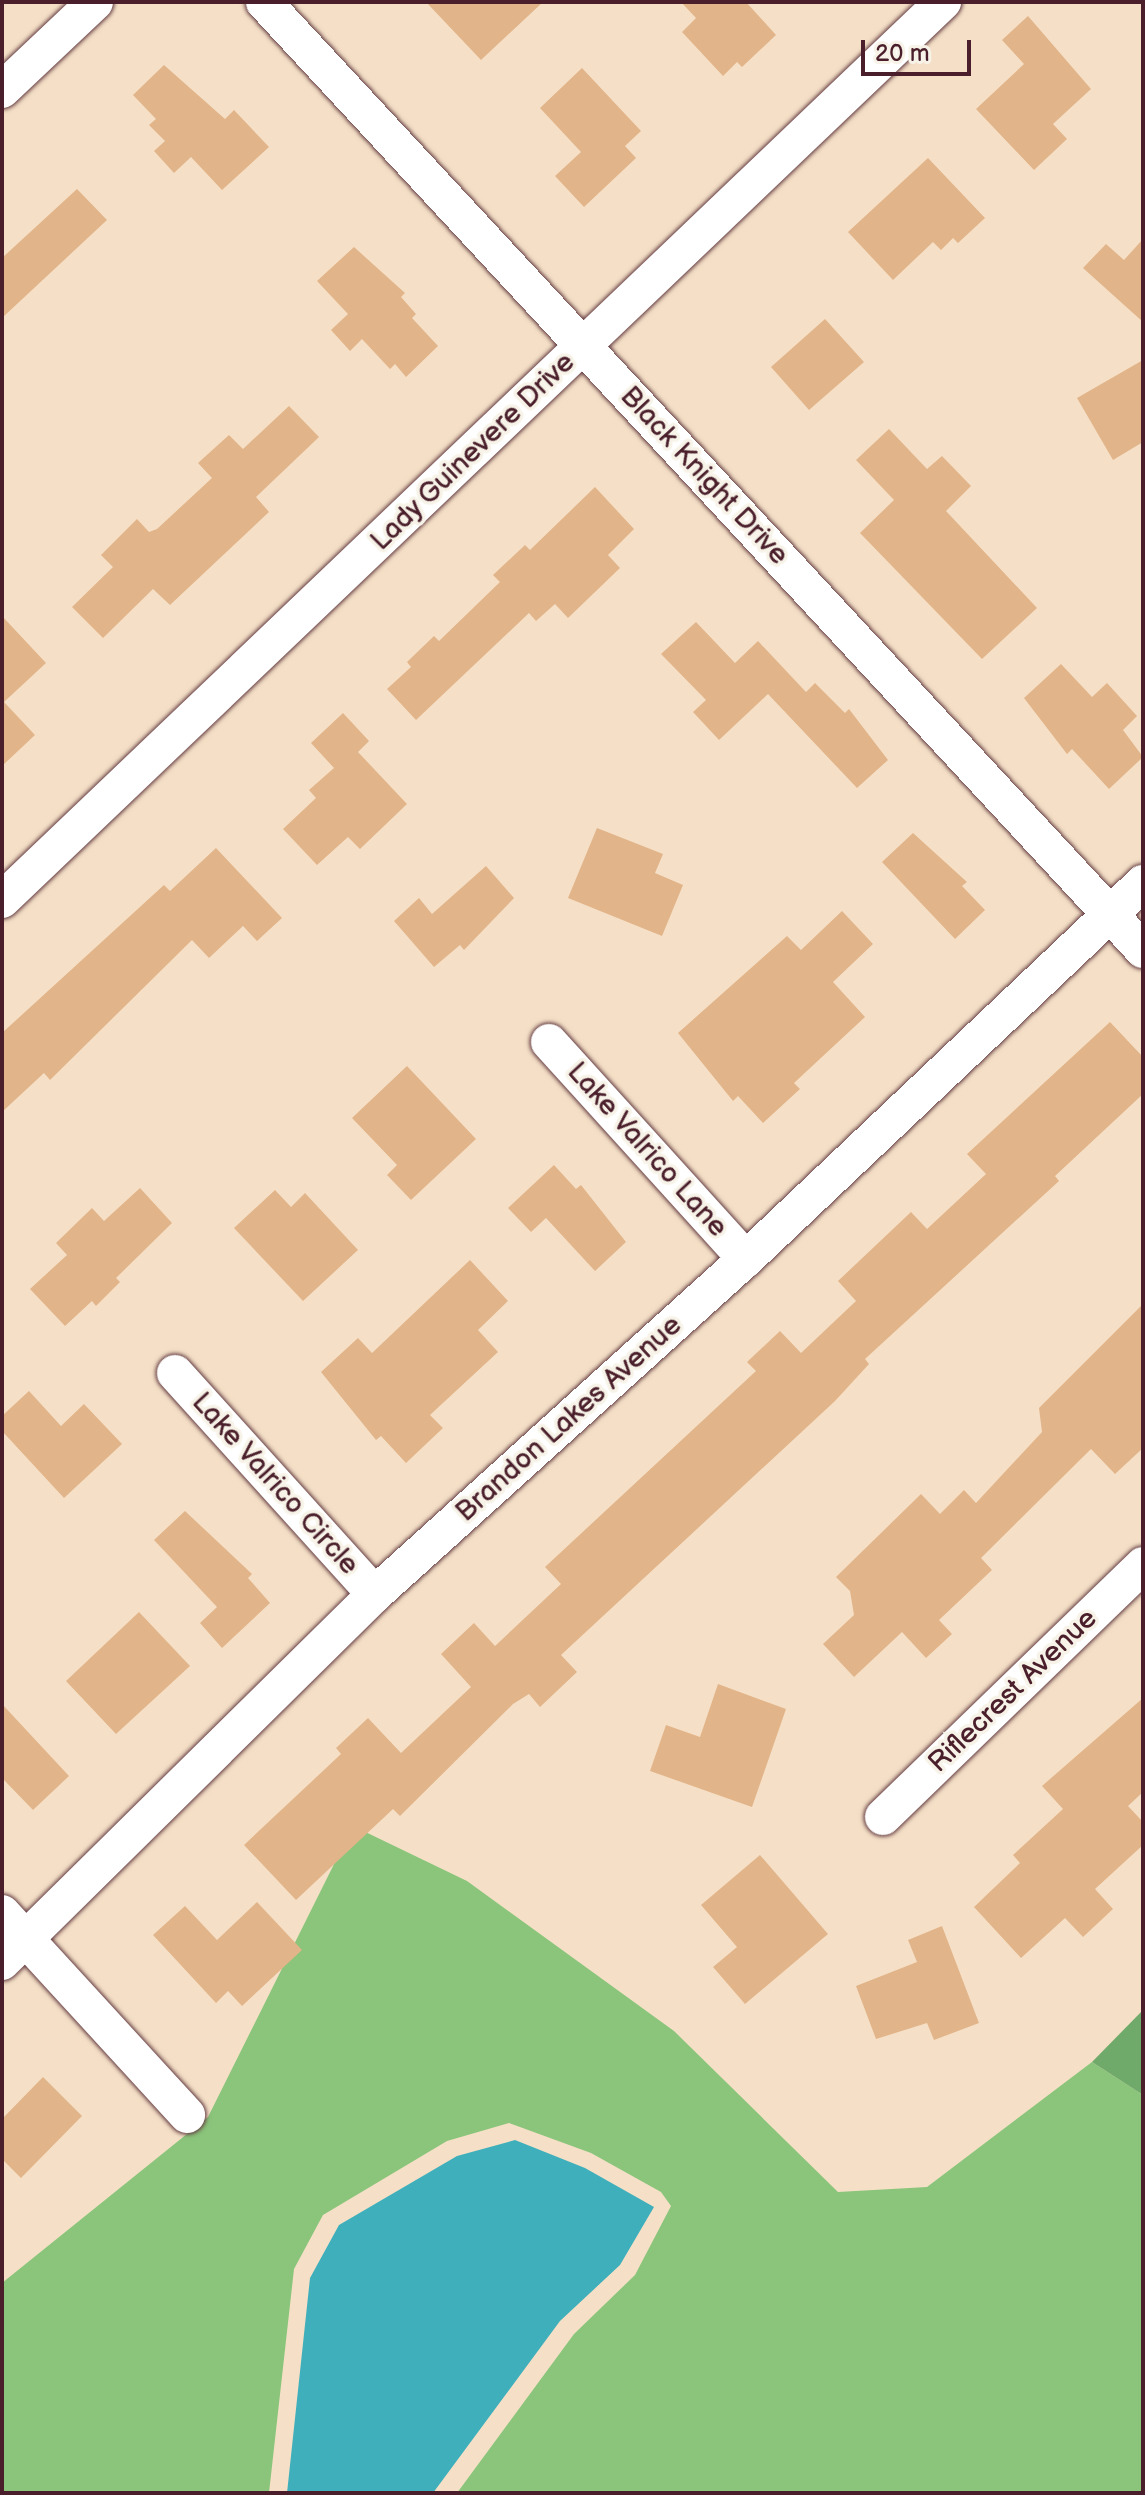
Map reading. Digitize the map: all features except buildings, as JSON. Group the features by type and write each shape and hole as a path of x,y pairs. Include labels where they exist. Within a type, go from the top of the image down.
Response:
{"street":[{"path":"2,90 95,2"},
{"name":"Black Knight Drive","path":"264,2 1143,950"},
{"name":"Lady Guinevere Drive","path":"2,900 943,2"},
{"name":"Brandon Lakes Avenue","path":"14,1951 375,1594 746,1259 1143,883"},
{"name":"Lake Valrico Lane","path":"549,1042 746,1259"},
{"name":"Lake Valrico Circle","path":"175,1373 375,1594"},
{"name":"Riflecrest Avenue","path":"883,1817 1143,1565"},
{"path":"2,1913 14,1951 187,2115"}],"green space":[{"path":"353,1826 467,1881 674,2031 838,2192 927,2187 1092,2062 1143,2095 1143,2493 457,2493 574,2334 635,2275 671,2206 661,2192 591,2153 509,2123 447,2141 323,2215 294,2269 269,2493 2,2493 2,2283 208,2117"},
{"path":"1143,2010 1143,2095 1092,2062"}],"water":[{"path":"515,2140 585,2168 654,2207 620,2265 560,2321 433,2493 287,2493 310,2278 339,2225 457,2156"}]}
